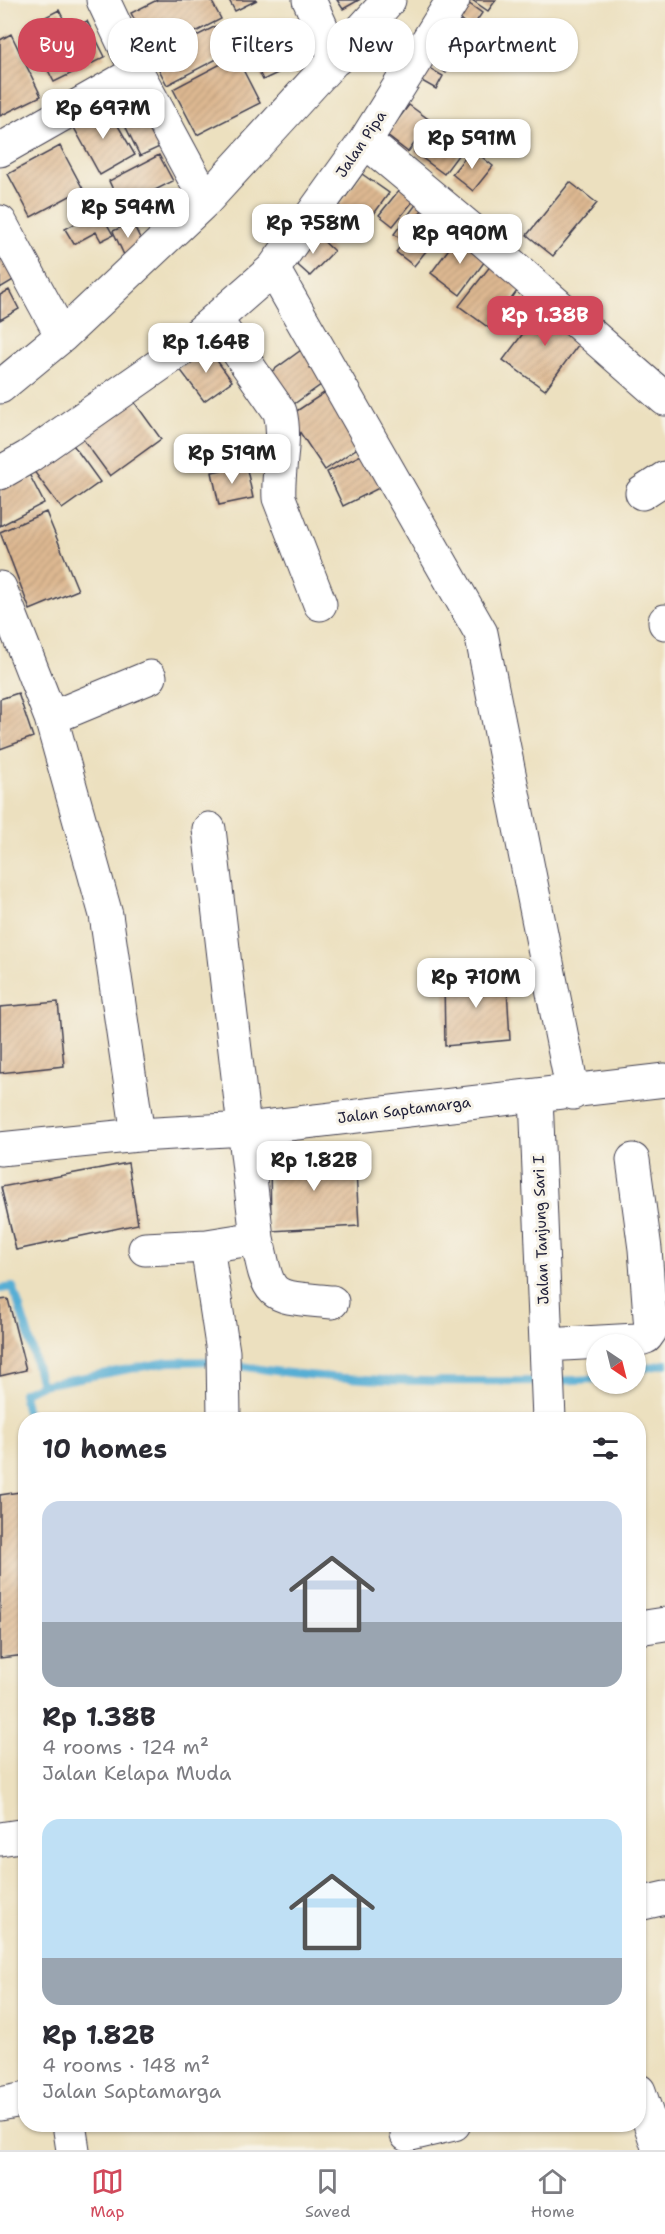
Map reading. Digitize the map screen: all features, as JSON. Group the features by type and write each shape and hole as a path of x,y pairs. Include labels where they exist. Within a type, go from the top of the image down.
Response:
{"street":[{"path":"103,0 112,18"},
{"path":"309,0 327,39"},
{"path":"373,18 389,0"},
{"name":"Jalan Pipa","path":"0,473 28,458 104,405 216,320 273,269 365,141 453,0"},
{"path":"0,387 62,336 206,200 327,69"},
{"path":"0,150 137,72 206,200"},
{"path":"365,141 473,231 665,399"},
{"path":"0,222 62,336"},
{"path":"273,269 481,633 573,1093"},
{"path":"216,320 280,412 283,424 278,479 279,498 320,604"},
{"path":"0,588 51,718 106,915 138,1135"},
{"path":"51,718 150,677"},
{"path":"208,829 257,1238 270,1289 296,1299 332,1302"},
{"name":"Jalan Saptamarga","path":"0,1149 138,1135 245,1129 573,1093 665,1080"},
{"name":"Jalan Tanjung Sari I","path":"536,1096 549,1408"},
{"path":"547,1355 637,1340 646,1337 651,1330 645,1249 633,1160"},
{"path":"145,1249 207,1245 257,1238"},
{"path":"207,1245 223,1360 224,1412"},
{"path":"646,1627 665,1624"},
{"path":"0,1839 18,1836"},
{"path":"646,1902 665,1898"},
{"path":"648,2094 659,2150"},
{"path":"0,2104 18,2101"},
{"path":"70,2132 73,2150"},
{"path":"407,2135 420,2132"}],"building":[{"path":"157,0 211,0 220,18 210,18 210,25 198,31 198,18 134,18 131,13"},
{"path":"229,0 257,0 235,11"},
{"path":"337,0 359,0 343,9"},
{"path":"472,0 496,0 488,11"},
{"path":"468,3 482,13 479,18 457,17"},
{"path":"59,10 63,18 43,18"},
{"path":"210,29 210,63 198,69 198,35"},
{"path":"11,34 18,48 18,72 29,72 41,96 0,116 0,40"},
{"path":"96,39 105,57 96,61"},
{"path":"420,63 426,66 426,72 436,72 443,76 436,89 413,76"},
{"path":"210,70 210,72 244,72 260,103 197,135 173,89"},
{"path":"49,72 74,72 54,82"},
{"path":"160,72 192,72 167,85"},
{"path":"259,72 280,72 263,80"},
{"path":"143,96 166,144 140,156 117,109"},
{"path":"106,105 135,155 100,175 72,124"},
{"path":"409,105 431,121 408,152 386,135"},
{"path":"435,124 465,146 444,174 414,152"},
{"path":"60,146 83,189 31,217 8,174"},
{"path":"472,149 493,166 473,191 452,174"},
{"path":"159,155 173,181 151,192 157,204 127,220 109,181"},
{"path":"362,174 389,193 355,240 328,221"},
{"path":"408,179 422,190 393,226 379,215"},
{"path":"570,182 597,203 553,256 527,235"},
{"path":"91,195 113,235 101,241 96,232 74,244 65,229 88,217 79,202"},
{"path":"423,195 430,200 400,238 394,234"},
{"path":"432,205 451,220 414,266 396,252"},
{"path":"132,222 144,246 124,255 113,231"},
{"path":"316,234 334,251 310,276 291,259"},
{"path":"459,235 488,257 460,295 431,273"},
{"path":"9,255 20,276 0,288 0,260"},
{"path":"495,260 524,282 489,328 459,306"},
{"path":"9,290 19,309 0,320 0,295"},
{"path":"546,303 587,333 545,390 503,360"},
{"path":"308,345 332,377 294,404 271,372"},
{"path":"207,347 232,381 204,401 179,368"},
{"path":"333,387 369,440 325,470 289,416"},
{"path":"130,396 161,439 110,476 79,434"},
{"path":"71,442 100,482 62,509 33,470"},
{"path":"373,449 389,483 343,506 327,472"},
{"path":"246,465 253,498 219,505 212,472"},
{"path":"28,472 44,503 0,526 0,486"},
{"path":"46,512 78,590 30,610 0,532"},
{"path":"18,693 33,737 0,749 0,699"},
{"path":"506,971 510,1040 445,1046 444,977"},
{"path":"58,1002 64,1066 0,1073 0,1007"},
{"path":"355,1152 359,1226 271,1231 270,1158"},
{"path":"128,1163 138,1224 16,1250 1,1187"},
{"path":"8,1299 26,1370 0,1376 0,1300"},
{"path":"18,1492 18,1656 0,1658 0,1495"}],"waterway":[{"path":"0,1289 13,1287 41,1385 168,1362 217,1361"},
{"path":"230,1364 345,1378 540,1381"},
{"path":"646,1368 665,1364"},
{"path":"553,1381 586,1380"},
{"path":"27,1412 23,1393 41,1385"}]}
